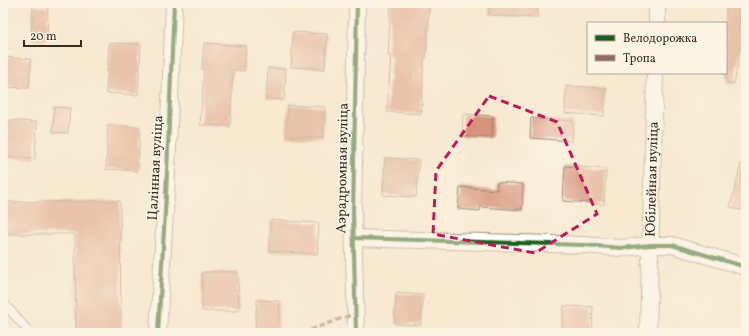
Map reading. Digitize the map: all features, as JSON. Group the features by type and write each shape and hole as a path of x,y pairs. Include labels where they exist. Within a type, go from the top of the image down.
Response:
{"street":[{"name":"Цалінная вуліца","path":"158,333 166,195 174,3"},
{"name":"Аэрадромная вуліца","path":"356,333 353,213 357,3"},
{"path":"657,3 657,22"},
{"name":"Юбілейная вуліца","path":"648,333 656,74"},
{"path":"354,238 568,244 621,248 651,245 672,245 746,267"}],"lane":[{"path":"3,302 30,333"}],"highlighted area":[{"path":"489,96 557,122 597,214 535,253 433,234 436,171"}],"building":[{"path":"391,3 429,5 421,114 387,112 391,56 388,56"},
{"path":"489,3 538,3 537,18 489,15"},
{"path":"726,3 742,3 738,32 743,33 734,84 726,83"},
{"path":"33,6 48,7 47,40 31,40"},
{"path":"293,32 327,34 325,69 291,67"},
{"path":"109,43 141,44 138,95 106,93"},
{"path":"204,43 246,46 244,71 233,70 230,126 200,125 204,69 202,69"},
{"path":"3,57 31,59 29,88 3,87"},
{"path":"268,68 286,69 284,100 266,99"},
{"path":"566,86 606,88 604,116 565,113"},
{"path":"288,105 325,107 323,138 286,136"},
{"path":"54,107 70,108 68,133 53,132"},
{"path":"463,114 493,116 492,138 462,136"},
{"path":"531,118 573,121 572,141 530,138"},
{"path":"4,120 37,122 35,159 3,157"},
{"path":"108,125 140,127 138,171 106,169"},
{"path":"385,158 419,160 416,197 383,195"},
{"path":"741,164 746,165 746,212 730,207"},
{"path":"565,166 606,169 604,204 563,201"},
{"path":"497,182 523,184 522,210 480,207 480,211 458,209 460,187 497,190"},
{"path":"120,201 121,333 76,333 75,234 3,234 3,202"},
{"path":"271,220 319,223 317,254 269,251"},
{"path":"202,272 238,272 239,311 202,311"},
{"path":"396,293 423,295 421,325 395,324"},
{"path":"257,300 280,301 278,330 255,329"},
{"path":"564,306 593,307 592,333 562,333"}],"marked path":[{"path":"302,333 356,313"}],"cycle path":[{"path":"158,333 166,195 174,3"},
{"path":"356,333 353,213 357,3"},
{"path":"354,238 584,245 621,248 651,245 672,245 746,267"}]}
